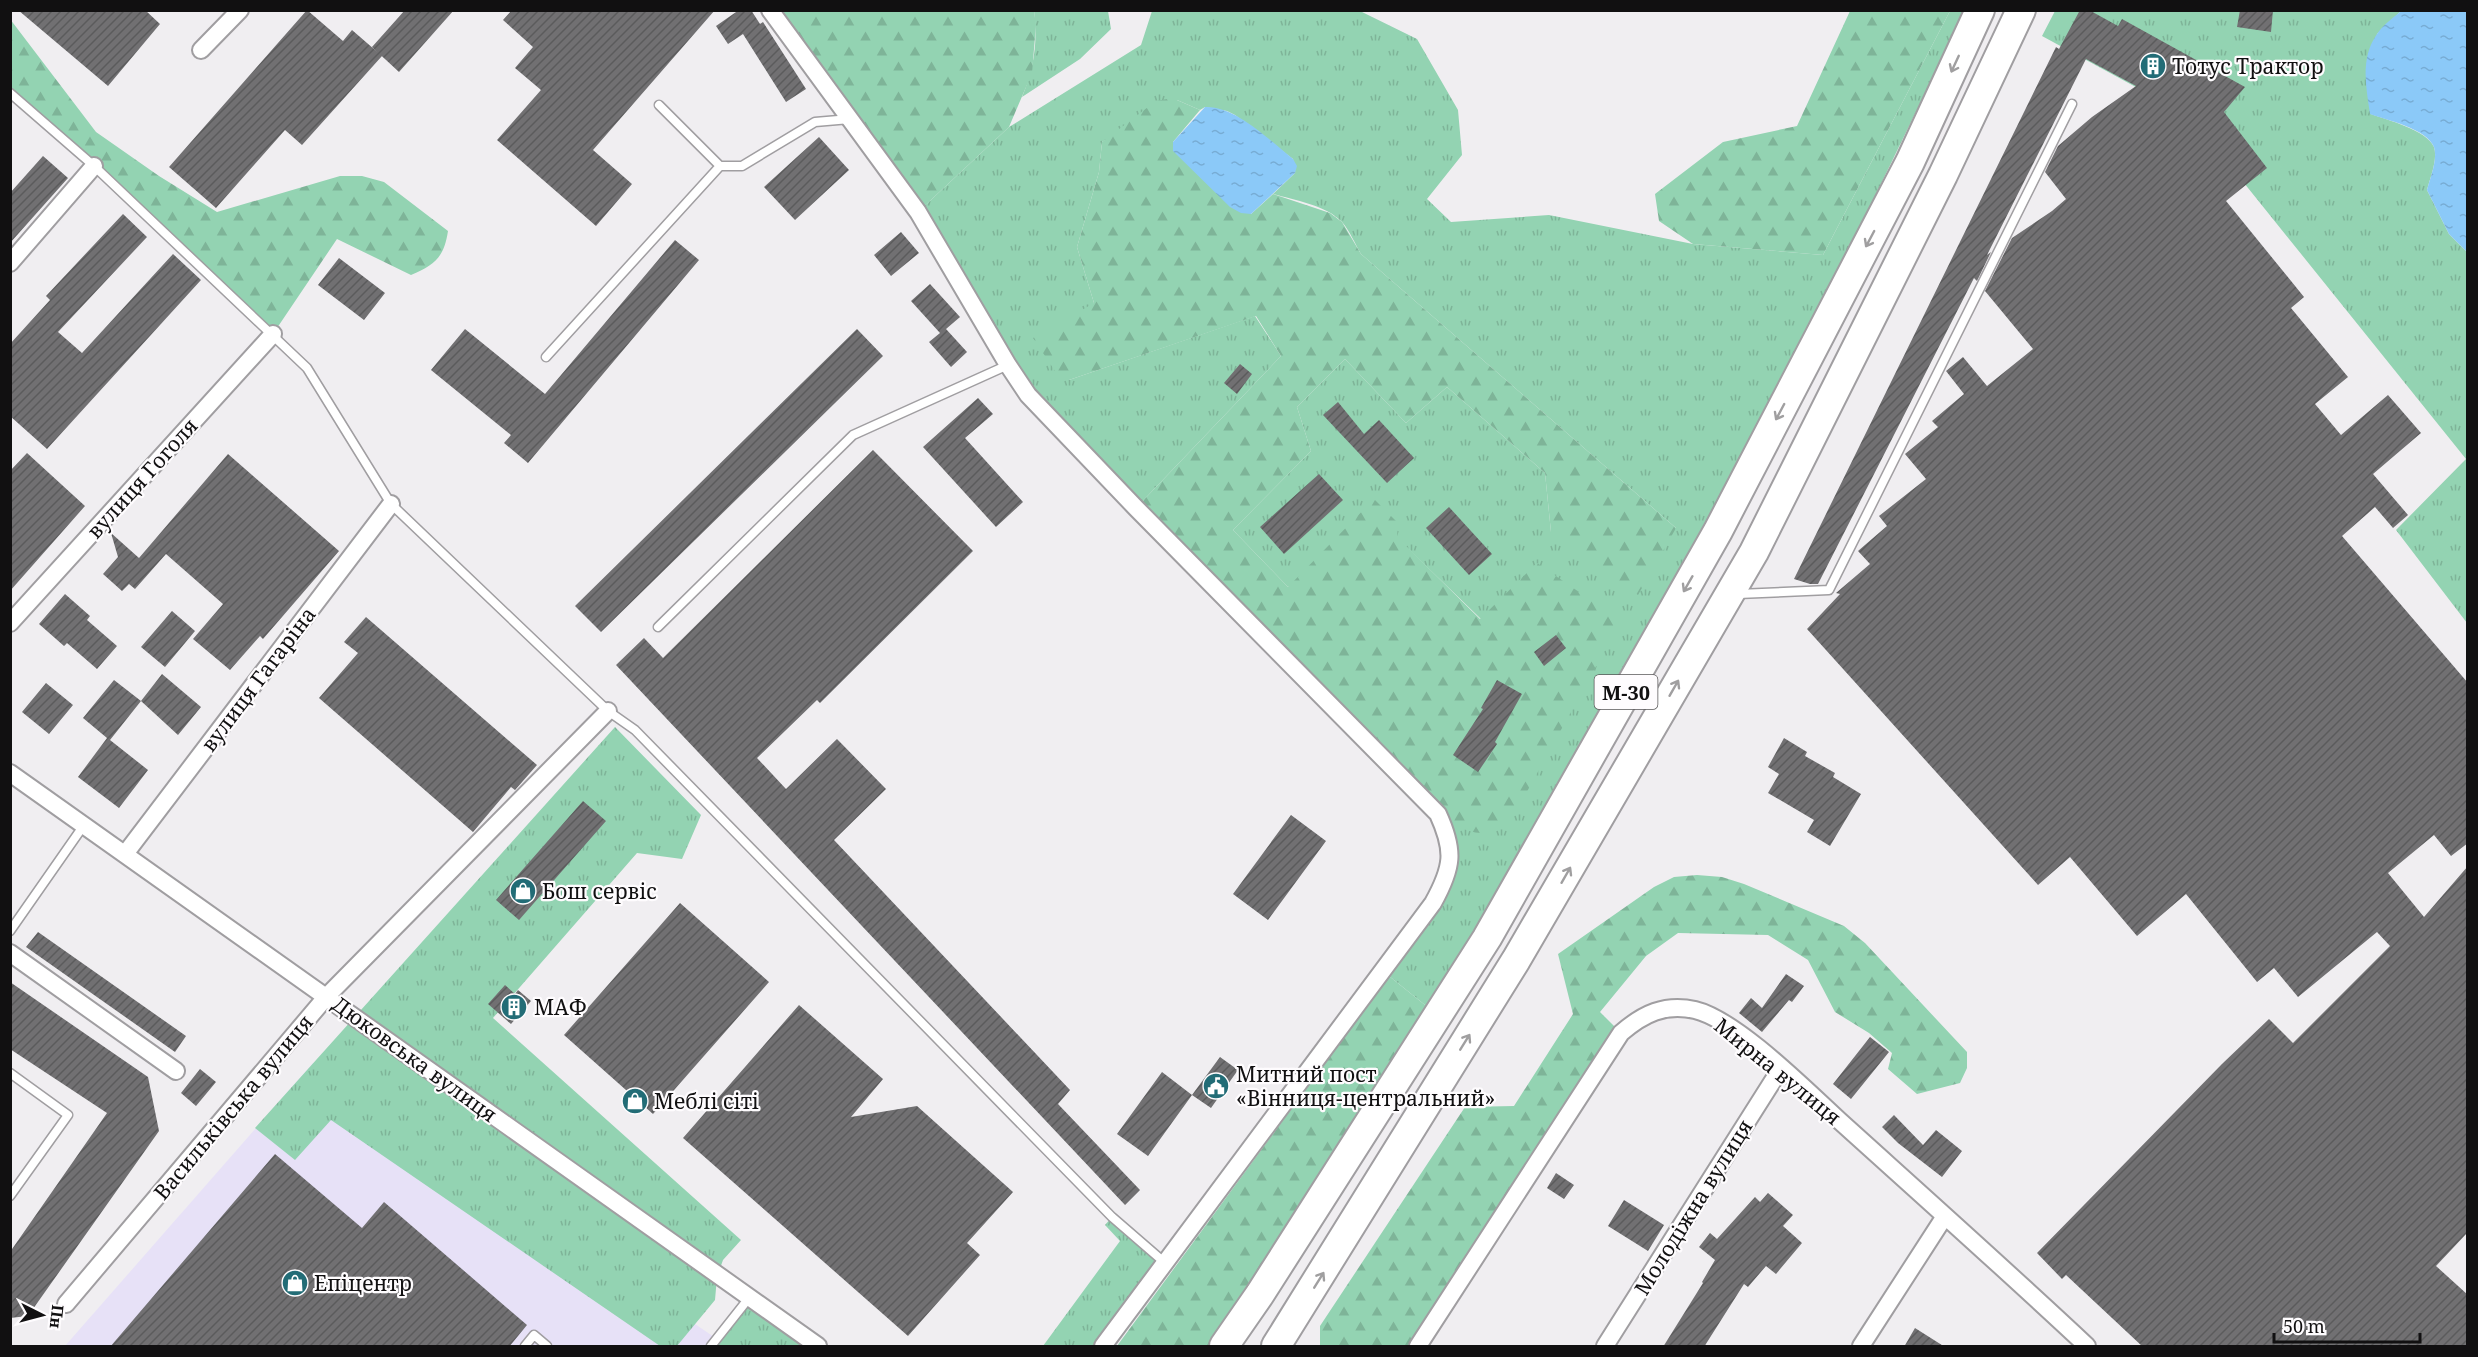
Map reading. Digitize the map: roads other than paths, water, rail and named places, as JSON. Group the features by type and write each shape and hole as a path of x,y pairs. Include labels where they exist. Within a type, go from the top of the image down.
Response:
{"highway":[{"name":"М-30","path":"1224,1347 1487,938 1712,541 1910,162 1980,10"},
{"name":"М-30","path":"1276,1347 1290,1334 1516,960 1754,552 1927,207 2021,10"}],"street":[{"path":"201,50 240,10"},
{"path":"770,10 918,212 1008,366 1028,395 1136,508 1438,814 1449,838 1450,864 1444,884 1433,903 1103,1347"},
{"path":"10,263 94,166"},
{"name":"вулиця Гоголя","path":"10,623 273,334"},
{"name":"вулиця Гагаріна","path":"125,854 391,504"},
{"name":"Васильківська вулиця","path":"66,1304 327,996 608,711"},
{"name":"Дюковська вулиця","path":"10,773 819,1347"},
{"path":"10,952 176,1071"},
{"name":"Мирна вулиця","path":"1418,1347 1621,1033 1638,1018 1666,1008 1694,1010 1723,1022 1781,1068 2088,1347"},
{"name":"Молодіжна вулиця","path":"1605,1347 1781,1068"},
{"path":"1861,1347 1945,1216"}],"lane":[{"path":"10,93 94,166 307,368 391,504 608,711 635,730 1112,1217 1164,1262"},
{"path":"1728,594 1829,590 2072,104"},
{"path":"658,105 720,166 742,166 815,122 850,119"},
{"path":"546,357 720,166"},
{"path":"658,627 853,435 1008,366"},
{"path":"10,931 84,825"},
{"path":"10,1073 68,1115 10,1196"},
{"path":"711,1347 749,1299"},
{"path":"525,1347 534,1335 548,1347"}],"water":[{"path":"2401,11 2467,11 2467,252 2449,234 2427,190 2435,157 2434,147 2430,141 2415,130 2370,114 2366,73 2368,53 2379,31"},
{"path":"1205,107 1228,112 1252,125 1293,159 1297,166 1295,173 1251,214 1241,213 1230,207 1173,151 1173,142"}],"place":[{"name":"Тотус Трактор","path":"2153,66"},
{"name":"Бош сервіс","path":"523,891"},
{"name":"МАФ","path":"514,1007"},
{"name":"Митний пост «Вінниця-центральний»","path":"1216,1086"},
{"name":"Меблі сіті","path":"635,1101"},
{"name":"Епіцентр","path":"295,1283"}]}
